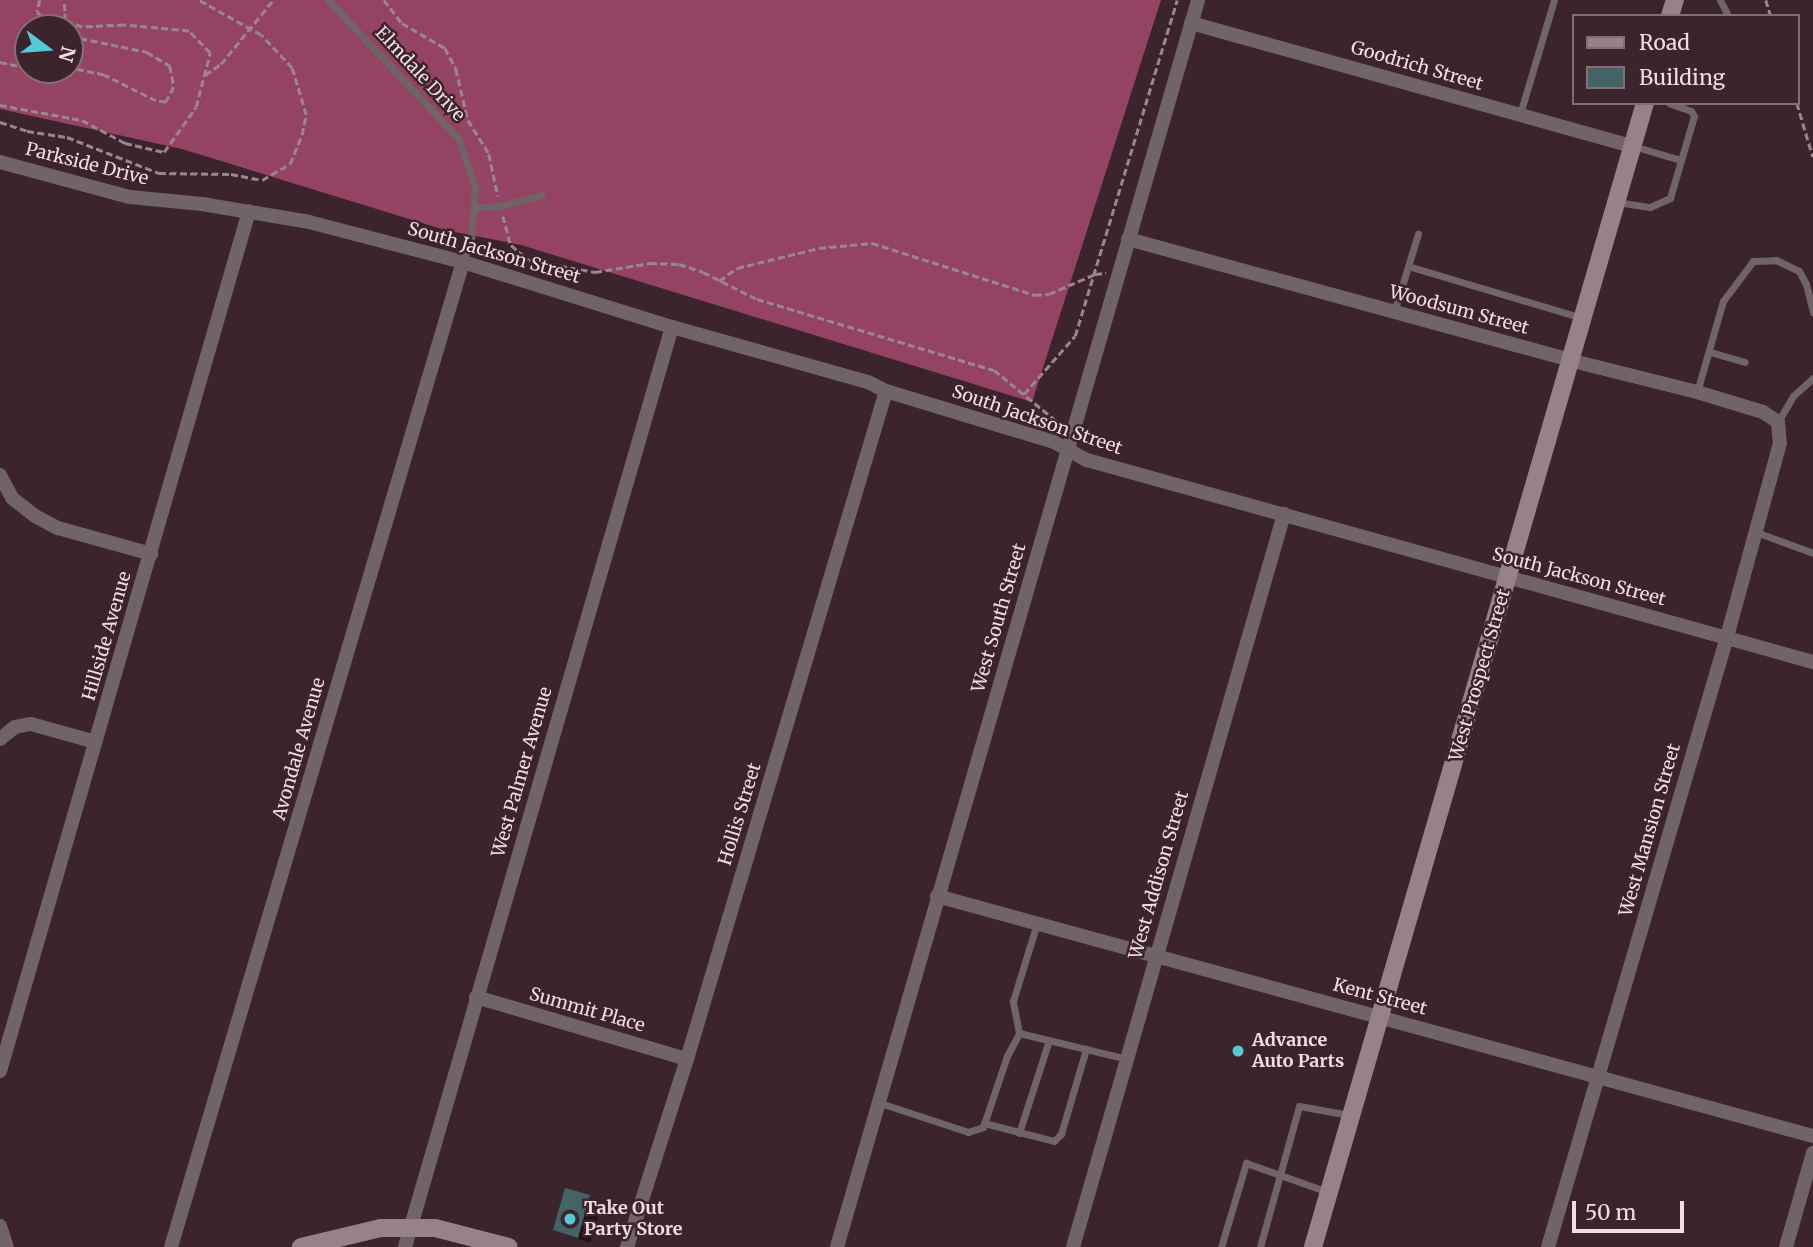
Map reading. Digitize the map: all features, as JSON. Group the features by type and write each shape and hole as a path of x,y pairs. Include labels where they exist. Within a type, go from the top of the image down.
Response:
{"street":[{"name":"West South Street","path":"838,1247 937,896 1198,0"},
{"name":"Goodrich Street","path":"1191,23 1633,146"},
{"name":"West Prospect Street","path":"1313,1247 1644,105"},
{"name":"Parkside Drive","path":"0,162 130,198 249,211"},
{"name":"South Jackson Street","path":"249,211 309,222 463,262 672,327 868,382 1054,442 1087,460 1813,662"},
{"name":"Hillside Avenue","path":"0,1071 249,211"},
{"name":"Woodsum Street","path":"1128,239 1569,360 1697,392 1763,411 1778,422"},
{"name":"Avondale Avenue","path":"171,1247 463,262"},
{"name":"West Palmer Avenue","path":"405,1247 672,327"},
{"name":"Hollis Street","path":"628,1247 687,1059 886,390"},
{"name":"West Mansion Street","path":"1548,1247 1727,637 1780,443 1778,422"},
{"path":"0,475 12,498 35,516 58,528 151,554"},
{"name":"West Addison Street","path":"1073,1247 1284,514"},
{"path":"0,739 15,727 31,724 96,742"},
{"name":"Kent Street","path":"937,896 1813,1136"},
{"name":"Summit Place","path":"476,997 687,1059"},
{"path":"1786,1247 1813,1153"},
{"path":"0,1226 7,1247"},
{"path":"312,1245 381,1227 435,1228 509,1247"}],"lane":[{"name":"Elmdale Drive","path":"328,0 458,138 472,171 475,208 471,240 463,262"},
{"path":"1520,114 1554,0"},
{"path":"1616,201 1650,207 1670,198 1694,116 1692,111 1675,105"},
{"path":"1633,146 1681,160"},
{"path":"475,208 500,206 542,195"},
{"path":"1394,312 1418,234"},
{"path":"1697,392 1723,301 1753,261 1776,260 1798,271 1807,284 1813,312"},
{"path":"1408,266 1582,318"},
{"path":"1710,352 1745,362"},
{"path":"1778,422 1793,396 1813,378"},
{"path":"1755,532 1813,553"},
{"path":"880,1103 968,1132 983,1127 1007,1056 1019,1033 1013,1001 1037,923"},
{"path":"1019,1033 1127,1059"},
{"path":"1019,1133 1049,1040"},
{"path":"984,1123 1054,1141 1061,1134 1086,1049"},
{"path":"1260,1247 1299,1106 1353,1115"},
{"path":"1221,1247 1246,1163 1281,1173 1329,1192"}],"path":[{"path":"0,105 82,120 125,143 164,152 195,107 210,53 189,31 124,26 82,27 65,21 64,0"},
{"path":"0,121 27,131 67,137 159,173 231,174 262,180 290,164 302,135 306,115 292,68 261,35 198,0"},
{"path":"204,76 221,64 273,0"},
{"path":"384,0 402,23 445,48 456,68 468,120 489,154 511,245 529,260 595,272 650,263 679,264 757,299 994,370 1059,423"},
{"path":"1024,394 1075,337 1177,0"},
{"path":"84,39 147,52 170,65 174,87 166,102 156,101 104,75 84,71"},
{"path":"1798,105 1813,157"},
{"path":"719,281 737,268 820,248 873,243 1035,295 1049,294 1095,274 1118,272"}],"shaded area":[{"path":"0,0 1161,0 1032,402 521,245 445,230 182,149 0,109"}],"building":[{"path":"565,1188 590,1195 578,1238 553,1230"}],"place":[{"name":"Advance Auto Parts","path":"1238,1051"},
{"name":"Take Out Party Store","path":"570,1219"}]}
